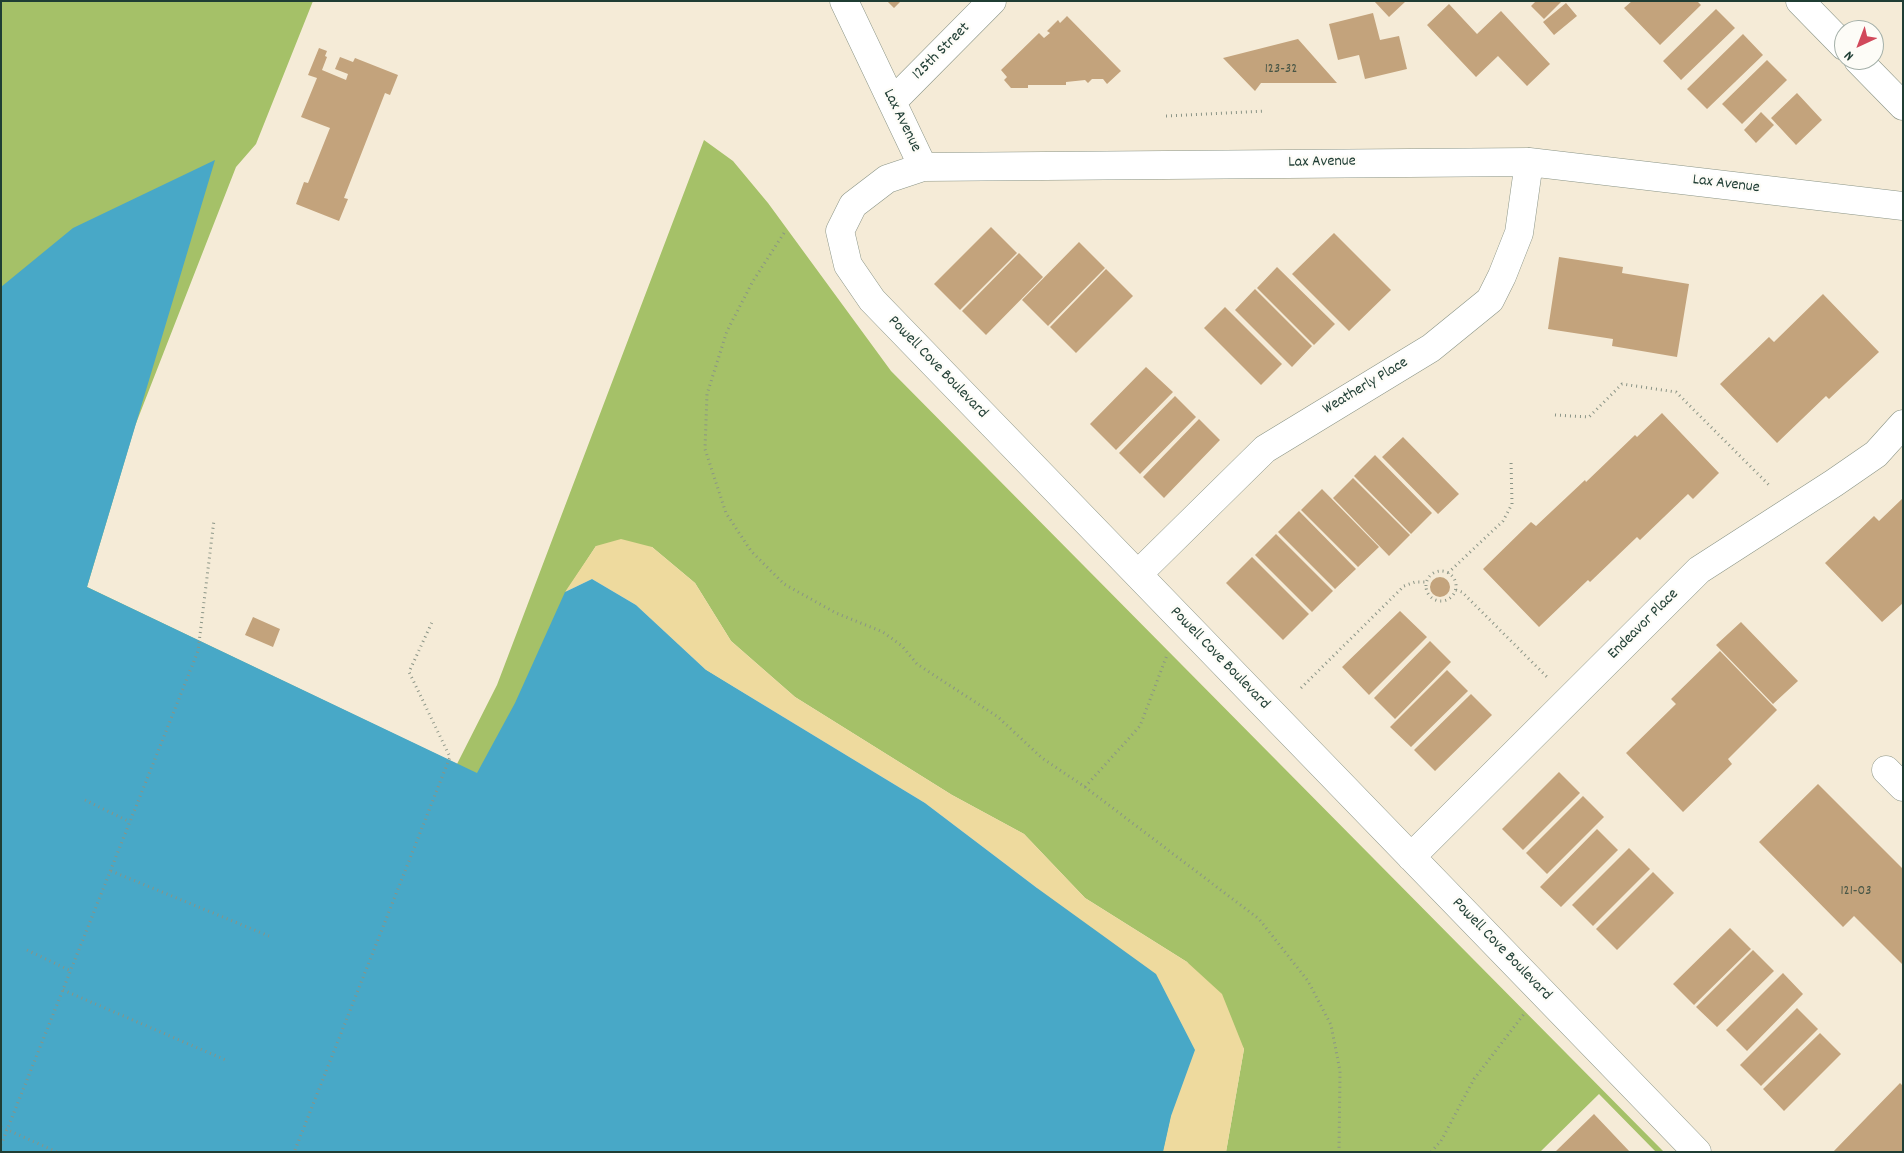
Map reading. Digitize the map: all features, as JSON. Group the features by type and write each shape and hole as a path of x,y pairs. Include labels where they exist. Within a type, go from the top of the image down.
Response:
{"street":[{"name":"Lax Avenue","path":"844,1 923,167 1529,162 1903,206"},
{"name":"125th Street","path":"892,102 992,1"},
{"path":"1800,1 1834,36"},
{"path":"1868,70 1903,106"},
{"name":"Weatherly Place","path":"1138,574 1265,449 1431,348 1490,300 1502,276 1518,233 1529,162"},
{"name":"Powell Cove Boulevard","path":"923,167 887,179 853,206 840,231 848,265 872,300 1697,1152"},
{"name":"Endeavor Place","path":"1411,857 1699,570 1876,454 1903,424"}],"path":[{"path":"1166,116 1265,111"},
{"path":"784,233 752,281 727,331 707,394 705,449 726,513 751,551 784,584 836,613 883,632 902,646 917,664 998,717 1042,758 1084,787 1260,919 1308,981 1331,1025 1340,1071 1339,1152"},
{"path":"1555,415 1589,417 1622,384 1676,392 1771,488"},
{"path":"1448,573 1502,521 1512,504 1511,460"},
{"path":"1,1145 198,651 214,520"},
{"path":"1441,571 1453,577 1456,590 1447,601 1433,600 1428,596 1425,589 1426,582 1434,572 1441,571"},
{"path":"1301,688 1404,586 1415,582 1426,582"},
{"path":"1456,590 1462,592 1549,679"},
{"path":"295,1150 450,757 409,672 433,620"},
{"path":"1084,787 1140,726 1167,655"},
{"path":"85,800 130,822"},
{"path":"111,871 268,936"},
{"path":"27,950 71,971"},
{"path":"63,990 228,1061"},
{"path":"1430,1152 1441,1141 1474,1079 1542,992"},
{"path":"1,1127 57,1152"}],"green space":[{"path":"1,1 313,1 256,144 236,167 135,426 87,587 457,764 497,685 704,140 733,161 768,203 891,371 1664,1152 1656,1152 1599,1094 1540,1152 1226,1152 1244,1049 1187,962 1085,898 1024,834 952,795 795,697 731,641 695,583 652,547 596,546 566,592 706,670 802,730 1171,1116 1163,1152 225,1152 1,494"}],"sand":[{"path":"621,539 652,547 695,583 731,641 795,697 952,795 1024,834 1085,898 1187,962 1222,994 1244,1049 1226,1152 1163,1152 1171,1116 1037,888 925,803 706,670 636,605 592,579 565,592 596,546"}],"water":[{"path":"215,160 87,587 477,773 515,703 565,592 592,579 636,605 706,670 925,803 1037,888 1156,974 1195,1050 1171,1116 1163,1152 1,1152 1,287 73,228"}],"building":[{"path":"887,1 901,1 894,8"},
{"path":"1374,1 1406,1 1389,17"},
{"path":"1536,1 1562,1 1544,19 1531,6"},
{"path":"1632,1 1697,1 1701,5 1660,45 1624,8"},
{"path":"1566,3 1577,16 1554,35 1543,22"},
{"path":"1449,4 1477,34 1501,11 1550,64 1527,86 1498,56 1476,77 1427,25"},
{"path":"1716,9 1735,28 1681,80 1663,61"},
{"path":"1373,13 1380,40 1399,36 1407,69 1365,79 1359,55 1338,60 1329,24"},
{"path":"1067,16 1121,71 1107,84 1103,79 1092,79 1088,83 1085,80 1066,82 1066,85 1028,85 1028,88 1011,88 1004,80 1007,77 1001,70 1039,33 1044,38 1050,33 1047,31 1058,20 1060,23"},
{"path":"1743,34 1763,55 1707,109 1687,89"},
{"path":"1298,39 1337,83 1261,83 1255,91 1223,58"},
{"path":"319,48 327,51 325,56 327,57 322,70 346,80 348,74 335,69 340,57 353,62 355,58 398,75 390,95 385,93 344,198 348,199 339,221 296,204 304,182 308,183 330,128 301,117 317,78 308,75"},
{"path":"1767,60 1787,80 1742,124 1722,104"},
{"path":"1797,93 1822,120 1796,145 1771,118"},
{"path":"1761,112 1774,125 1756,143 1744,130"},
{"path":"991,227 1017,253 960,310 934,284"},
{"path":"1334,233 1391,290 1349,331 1292,274"},
{"path":"1079,242 1105,268 1048,326 1022,300"},
{"path":"1019,253 1043,277 986,335 962,311"},
{"path":"1559,257 1623,267 1622,273 1689,284 1677,357 1612,346 1613,339 1548,329"},
{"path":"1277,267 1335,324 1314,345 1257,288"},
{"path":"1106,269 1133,296 1076,353 1050,327"},
{"path":"1255,289 1312,346 1292,367 1235,310"},
{"path":"1823,294 1879,352 1829,399 1826,396 1777,443 1720,384 1769,337 1774,342"},
{"path":"1225,307 1282,364 1261,385 1204,328"},
{"path":"1146,367 1173,392 1116,450 1090,424"},
{"path":"1175,396 1196,417 1140,474 1119,453"},
{"path":"1662,413 1719,473 1693,499 1688,494 1640,540 1637,537 1539,627 1483,569 1531,522 1536,526 1635,435 1637,437"},
{"path":"1199,419 1220,440 1164,498 1143,477"},
{"path":"1403,437 1459,494 1438,514 1382,457"},
{"path":"1375,455 1432,513 1411,534 1354,476"},
{"path":"1353,478 1410,535 1389,556 1333,498"},
{"path":"1322,489 1379,547 1358,567 1301,510"},
{"path":"1903,498 1903,603 1882,622 1825,563 1874,516 1879,521"},
{"path":"1299,511 1356,569 1335,589 1278,532"},
{"path":"1276,534 1333,591 1312,612 1255,555"},
{"path":"1252,557 1309,614 1283,640 1226,583"},
{"path":"1440,577 1447,580 1450,587 1447,594 1440,597 1433,594 1430,587 1433,580"},
{"path":"1400,611 1427,637 1369,695 1342,667"},
{"path":"253,617 280,629 273,647 245,635"},
{"path":"1741,622 1798,681 1773,704 1716,645"},
{"path":"1430,641 1451,662 1395,719 1374,698"},
{"path":"1720,651 1777,710 1728,759 1732,764 1683,812 1626,753 1676,704 1671,699"},
{"path":"1447,670 1468,691 1411,747 1390,727"},
{"path":"1471,694 1492,715 1435,771 1414,750"},
{"path":"1559,772 1580,793 1523,850 1502,829"},
{"path":"1818,784 1903,869 1903,965 1854,916 1843,927 1759,842"},
{"path":"1583,796 1604,817 1547,874 1526,853"},
{"path":"1597,829 1618,850 1561,907 1540,887"},
{"path":"1629,848 1650,869 1593,926 1572,905"},
{"path":"1653,872 1674,893 1617,950 1596,929"},
{"path":"1730,928 1751,949 1694,1005 1673,984"},
{"path":"1753,950 1774,971 1717,1027 1696,1007"},
{"path":"1783,973 1803,994 1747,1051 1726,1030"},
{"path":"1797,1008 1818,1029 1761,1086 1740,1065"},
{"path":"1820,1033 1841,1054 1784,1111 1763,1089"},
{"path":"1900,1083 1903,1086 1903,1152 1833,1152"},
{"path":"1594,1114 1630,1152 1555,1152"}]}
